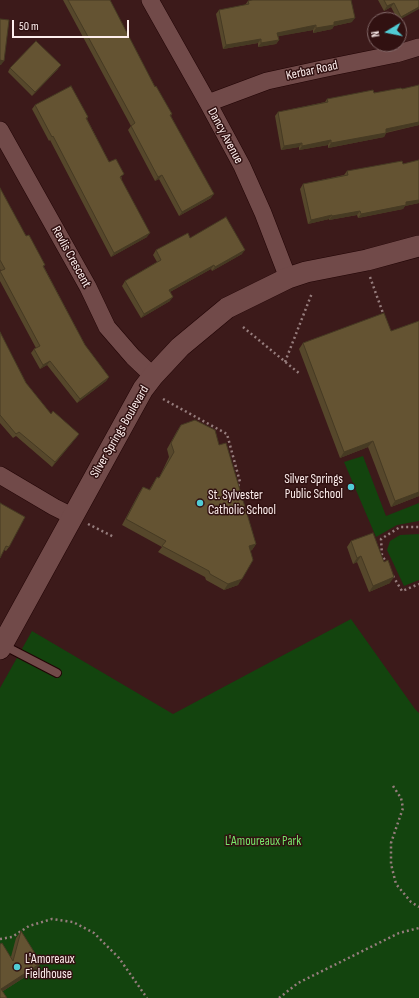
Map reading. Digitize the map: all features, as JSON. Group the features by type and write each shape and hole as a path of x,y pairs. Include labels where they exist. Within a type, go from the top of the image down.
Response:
{"street":[{"name":"Dancy Avenue","path":"150,0 242,166 260,206 288,278"},
{"name":"Kerbar Road","path":"208,103 267,81 396,54 419,47"},
{"name":"Revlis Crescent","path":"0,130 88,287 107,327 133,357 153,376"},
{"name":"Silver Springs Boulevard","path":"1,647 77,518 143,389 180,347 226,308 288,278 306,272 367,260 419,246"},
{"path":"0,475 54,507 77,518"}],"lane":[{"path":"1,647 56,673"}],"path":[{"path":"367,260 370,280 386,320"},
{"path":"285,362 312,294"},
{"path":"243,327 300,374"},
{"path":"163,399 227,434 240,482 236,490"},
{"path":"77,518 114,538"},
{"path":"389,567 382,555 381,540 400,527 419,527"},
{"path":"392,573 402,592 419,584"},
{"path":"393,786 401,798 403,808 391,843 392,864 396,884 411,902 419,907"},
{"path":"0,939 12,937 29,926 52,919 73,922 94,933 118,958 147,998"},
{"path":"279,998 298,983 399,933 419,928"}],"green space":[{"path":"363,456 386,516 419,503 419,521 397,525 376,537 344,462"},
{"path":"419,534 419,580 404,586 387,550 390,541 400,535"},
{"name":"L'Amoureaux Park","path":"351,619 419,713 419,998 0,998 0,688 32,631 173,714"}],"building":[{"path":"68,0 110,0 155,87 156,86 172,114 170,115 214,194 182,212 162,175 158,177 131,126 135,123"},
{"path":"351,0 355,18 334,22 334,25 316,28 316,25 277,33 279,40 261,43 261,39 226,45 219,10 249,4 248,1"},
{"path":"384,0 419,0 419,7 407,14 407,12 398,12 394,3 387,6"},
{"path":"0,19 9,20 4,61 0,60"},
{"path":"36,41 61,65 35,92 10,68"},
{"path":"419,85 419,122 386,129 386,133 331,143 331,140 302,146 302,143 284,146 278,112 328,102 327,99 373,90 374,93"},
{"path":"71,86 88,117 86,118 109,162 116,159 124,174 120,177 150,233 114,253 53,136 52,137 35,105"},
{"path":"419,160 419,200 406,202 406,205 361,214 360,211 311,220 303,184 348,175 347,171 402,161 403,164"},
{"path":"0,188 26,236 29,235 45,265 43,266 85,345 109,377 80,399 50,361 43,365 34,349 40,346 0,271 5,269 0,260"},
{"path":"226,217 245,250 169,290 173,297 144,314 125,281 161,260 156,250 188,233 190,238"},
{"path":"384,313 391,331 419,321 419,492 395,501 373,441 344,452 303,343"},
{"path":"0,332 26,383 51,414 53,411 79,434 55,462 19,432 16,434 0,415"},
{"path":"195,420 215,430 219,445 226,443 256,544 249,546 253,560 242,579 228,584 210,574 209,571 162,546 166,541 126,519 143,487 150,490 157,477 159,478 174,452 171,443 181,425"},
{"path":"0,503 25,517 9,547 6,546 0,558"},
{"path":"373,533 384,562 388,560 394,577 373,586 361,556 357,558 351,541"},
{"name":"L'Amoreaux Fieldhouse","path":"21,931 41,963 1,989 7,998 0,998 0,944 2,943 13,961"}],"place":[{"name":"Silver Springs Public School","path":"351,487"},
{"name":"St. Sylvester Catholic School","path":"200,503"},
{"name":"L'Amoreaux Fieldhouse","path":"17,967"}]}
